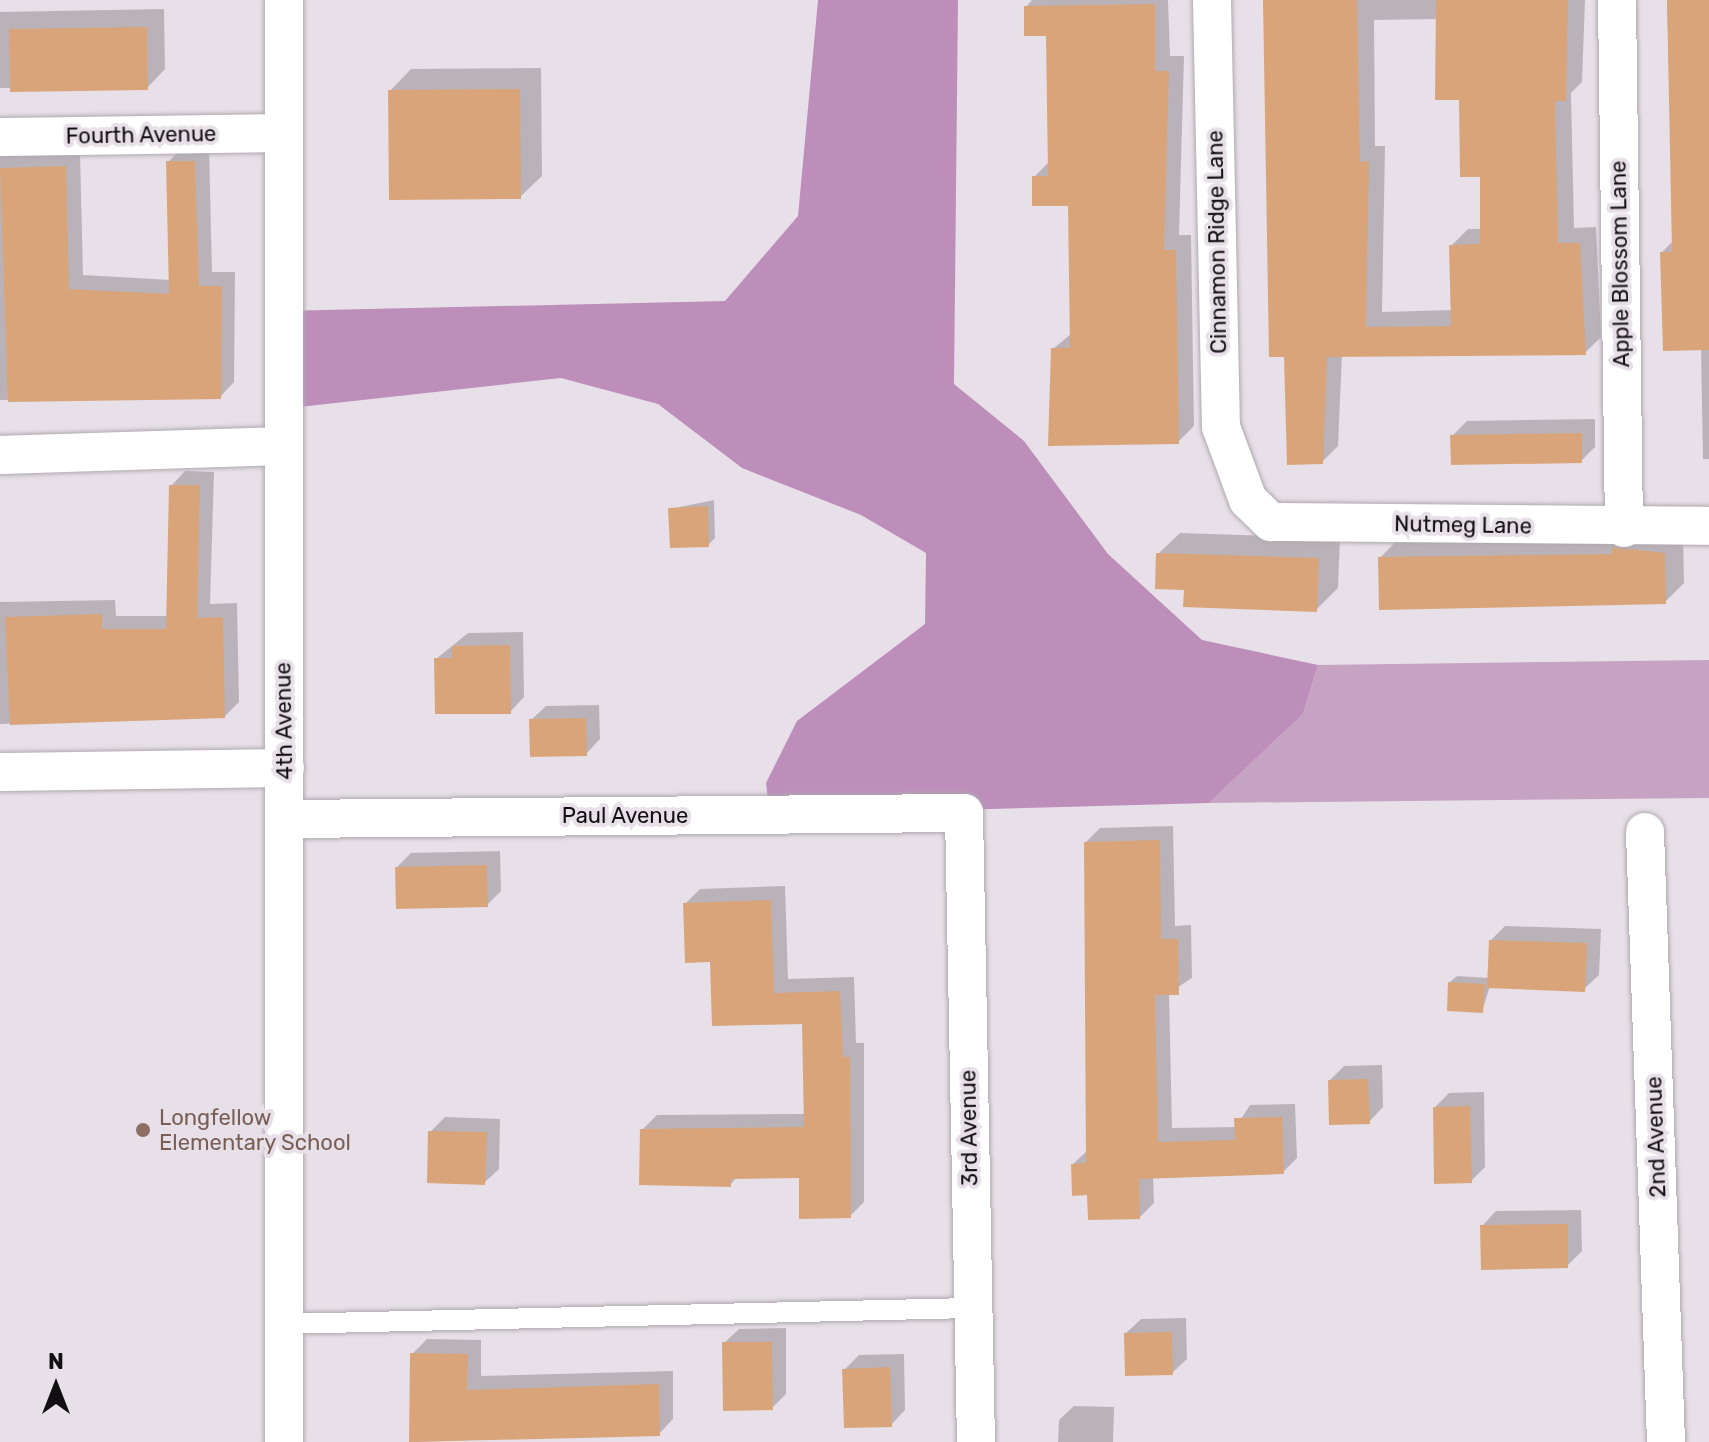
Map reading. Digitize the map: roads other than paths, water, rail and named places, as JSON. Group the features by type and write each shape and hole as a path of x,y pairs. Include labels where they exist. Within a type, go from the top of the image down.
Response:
{"street":[{"name":"4th Avenue","path":"284,0 280,446 285,768 284,1442"},
{"name":"Cinnamon Ridge Lane","path":"1212,0 1221,427 1240,480"},
{"name":"Apple Blossom Lane","path":"1617,0 1624,528"},
{"name":"Fourth Avenue","path":"0,137 283,133"},
{"path":"0,455 280,446"},
{"name":"Nutmeg Lane","path":"1240,480 1271,522 1624,528 1709,526"},
{"path":"0,772 285,768"},
{"name":"Paul Avenue","path":"285,819 964,813"},
{"name":"3rd Avenue","path":"964,813 976,1442"},
{"name":"2nd Avenue","path":"1645,832 1666,1442"}],"lane":[{"path":"282,1324 973,1308"}],"place":[{"name":"Longfellow Elementary School","path":"143,1130"}]}
